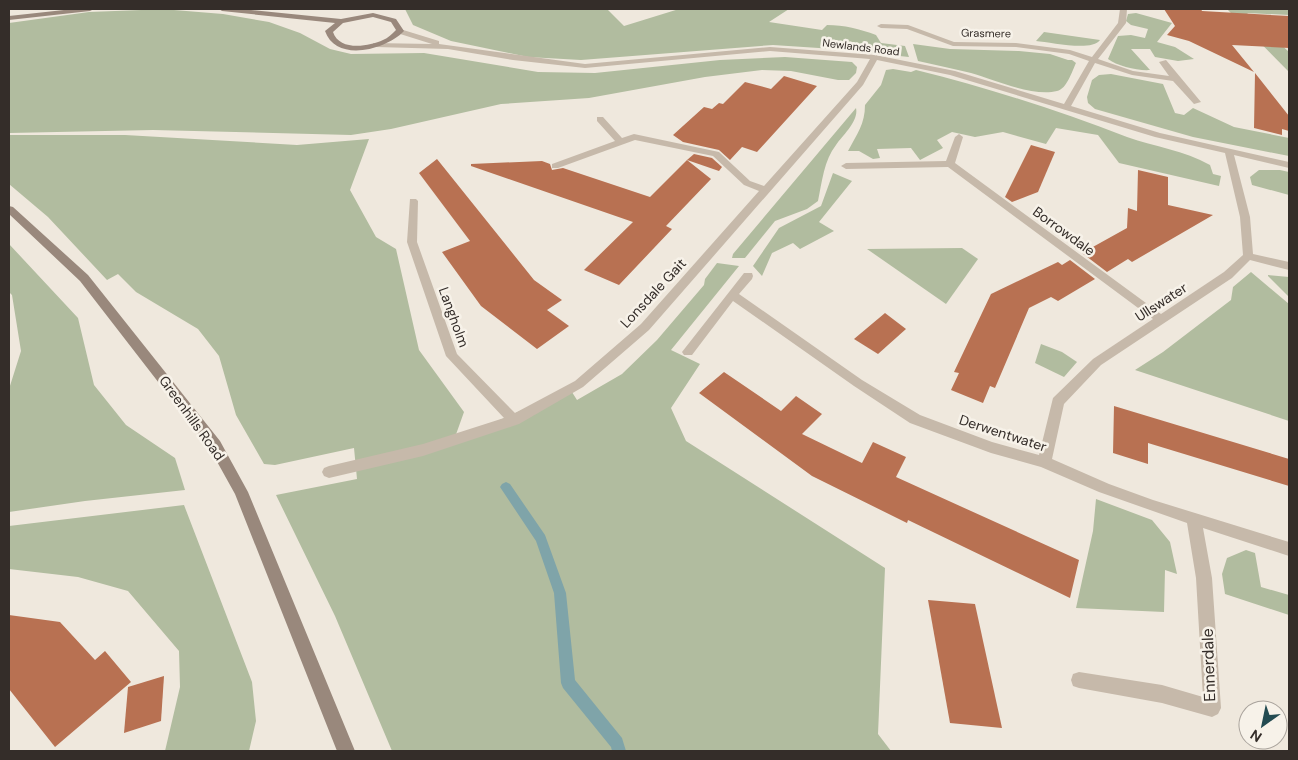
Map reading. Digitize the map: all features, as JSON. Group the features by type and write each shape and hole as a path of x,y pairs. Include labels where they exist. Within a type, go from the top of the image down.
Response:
{"street":[{"path":"9,18 90,9"},
{"path":"222,9 305,19 341,21 361,16 384,16 395,20 399,24 400,31 388,40 376,44 351,47 335,43 305,19"},
{"path":"361,16 374,9"},
{"path":"395,9 395,20"},
{"path":"1066,108 1093,60 1122,23 1123,9"},
{"path":"330,38 329,31 341,21"},
{"name":"Grasmere","path":"881,26 908,27 952,44 1016,45 1070,52 1132,73 1176,79"},
{"name":"Newlands Road","path":"400,31 448,47"},
{"name":"Newlands Road","path":"376,44 448,47 513,58 586,66 770,49 875,58 952,73 1158,135 1289,166"},
{"name":"Lonsdale Gait","path":"329,472 423,450 514,420 579,384 645,327 860,83 875,58"},
{"path":"1163,62 1197,102"},
{"path":"600,119 622,142"},
{"path":"555,166 634,137 716,154 747,183 766,190"},
{"path":"846,166 950,164 959,137"},
{"path":"1229,152 1246,228 1249,245 1248,256 1289,266"},
{"name":"Borrowdale","path":"950,164 1162,320"},
{"name":"Langholm","path":"413,201 412,242 452,356 514,420"},
{"name":"Greenhills Road","path":"9,210 84,278 214,445 241,492 346,751"},
{"name":"Ullswater","path":"1044,462 1058,402 1097,362 1228,275 1248,256"},
{"path":"688,352 748,276"},
{"name":"Derwentwater","path":"732,295 858,383 915,419 991,448 1044,462 1104,488 1289,549"},
{"name":"Ennerdale","path":"1078,680 1162,694 1212,708 1204,578 1194,519"}],"green space":[{"path":"405,9 607,9 624,26 679,9 789,9 769,22 822,30 827,25 858,29 876,35 881,43 905,46 909,57 773,45 581,60 528,57 451,41 413,25"},
{"path":"1227,9 1289,9 1289,15 1247,13 1289,52 1289,72"},
{"path":"174,10 223,14 269,22 300,33 330,49 351,54 424,53 538,72 595,73 720,60 785,57 852,62 857,67 856,73 849,80 838,80 791,71 762,70 705,77 589,98 501,104 391,129 351,135 153,130 9,133 9,23 89,12"},
{"path":"1136,13 1172,23 1157,42 1175,47 1194,59 1178,61 1155,57 1150,49 1131,49 1150,70 1145,70 1122,66 1108,59 1118,36 1131,35 1145,38 1148,29 1131,25 1126,21 1128,14"},
{"path":"1044,32 1100,40 1096,44 1080,46 1036,41"},
{"path":"913,44 950,49 1050,54 1072,60 1076,63 1061,90 1037,92 1014,87 971,73 918,61"},
{"path":"893,69 911,72 916,70 970,84 1049,109 1127,137 1180,152 1210,165 1213,174 1221,176 1219,186 1119,163 1098,135 1056,128 1046,144 1003,132 975,137 952,132 937,140 943,148 920,160 911,148 877,149 880,158 873,159 859,151 848,151 862,123 865,105 881,85 886,70"},
{"path":"1111,74 1163,84 1175,113 1184,115 1193,108 1234,127 1289,138 1289,156 1193,137 1095,109 1088,103 1087,97 1092,80 1099,75"},
{"path":"856,108 853,123 829,157 818,201 807,209 775,221 745,258 732,258 733,254"},
{"path":"9,135 125,135 297,145 369,139 350,190 376,237 396,249 419,350 464,412 454,440 570,389 577,400 622,374 657,340 704,285 705,279 717,263 739,266 671,350 700,364 671,408 686,441 885,568 878,734 891,751 392,751 335,616 276,495 357,479 354,448 275,465 264,464 236,415 219,356 198,329 136,292 118,274 107,280 48,217 9,184"},
{"path":"1259,170 1289,172 1289,195 1252,185 1250,177"},
{"path":"833,173 852,181 819,222 834,231 800,249 793,243 772,253 762,276 753,266 779,228 821,206"},
{"path":"9,244 78,318 94,385 126,425 175,458 185,490 9,512 9,389 21,351 12,295 9,292"},
{"path":"962,248 978,259 946,304 867,249"},
{"path":"1251,272 1289,304 1289,421 1135,370 1163,352 1231,300 1233,287"},
{"path":"1268,276 1289,277 1289,297"},
{"path":"1041,344 1062,352 1077,362 1064,377 1035,363"},
{"path":"1096,499 1152,520 1170,542 1177,574 1165,570 1164,612 1076,608 1093,531"},
{"path":"184,505 252,682 256,721 249,751 165,751 180,687 179,651 128,591 78,577 9,569 9,526"},
{"path":"1246,550 1255,553 1261,587 1289,595 1289,615 1225,594 1222,574 1227,558"}],"building":[{"path":"1164,9 1201,9 1202,11 1289,16 1289,48 1232,45 1254,72 1189,41 1167,35 1175,26"},
{"path":"1255,73 1289,116 1289,131 1282,129 1282,135 1254,128"},
{"path":"784,76 817,86 757,152 742,147 730,160 719,150 683,142 673,135 704,107 712,109 719,103 723,104 745,82 771,89"},
{"path":"1031,145 1055,152 1038,192 1012,202 1005,197"},
{"path":"694,154 712,158 722,167 719,171 687,160"},
{"path":"437,159 534,280 562,300 547,310 569,326 537,349 481,306 442,252 470,241 419,173"},
{"path":"687,160 711,179 666,226 672,229 619,285 584,270 633,222 471,166 471,164 542,161 550,164 552,170 563,168 650,197"},
{"path":"1138,170 1168,177 1168,205 1213,215 1132,262 1128,259 1107,272 1082,253 1127,228 1128,208 1137,211"},
{"path":"1070,260 1095,279 1058,301 1051,297 1029,308 995,388 990,386 983,403 951,390 959,373 954,372 991,294 1058,262 1062,265"},
{"path":"885,313 906,329 878,354 854,339"},
{"path":"724,372 781,411 796,396 822,414 802,434 862,463 873,442 906,457 896,477 1079,560 1070,598 908,520 907,523 812,476 699,393"},
{"path":"1114,406 1289,459 1289,486 1148,443 1148,464 1113,453"},
{"path":"928,600 975,604 1002,728 950,723"},
{"path":"9,615 60,622 95,660 105,651 131,682 55,747 9,689"},
{"path":"164,676 161,721 124,733 128,687"}],"waterway":[{"path":"506,487 541,539 560,593 568,683 617,743 619,751"}]}
